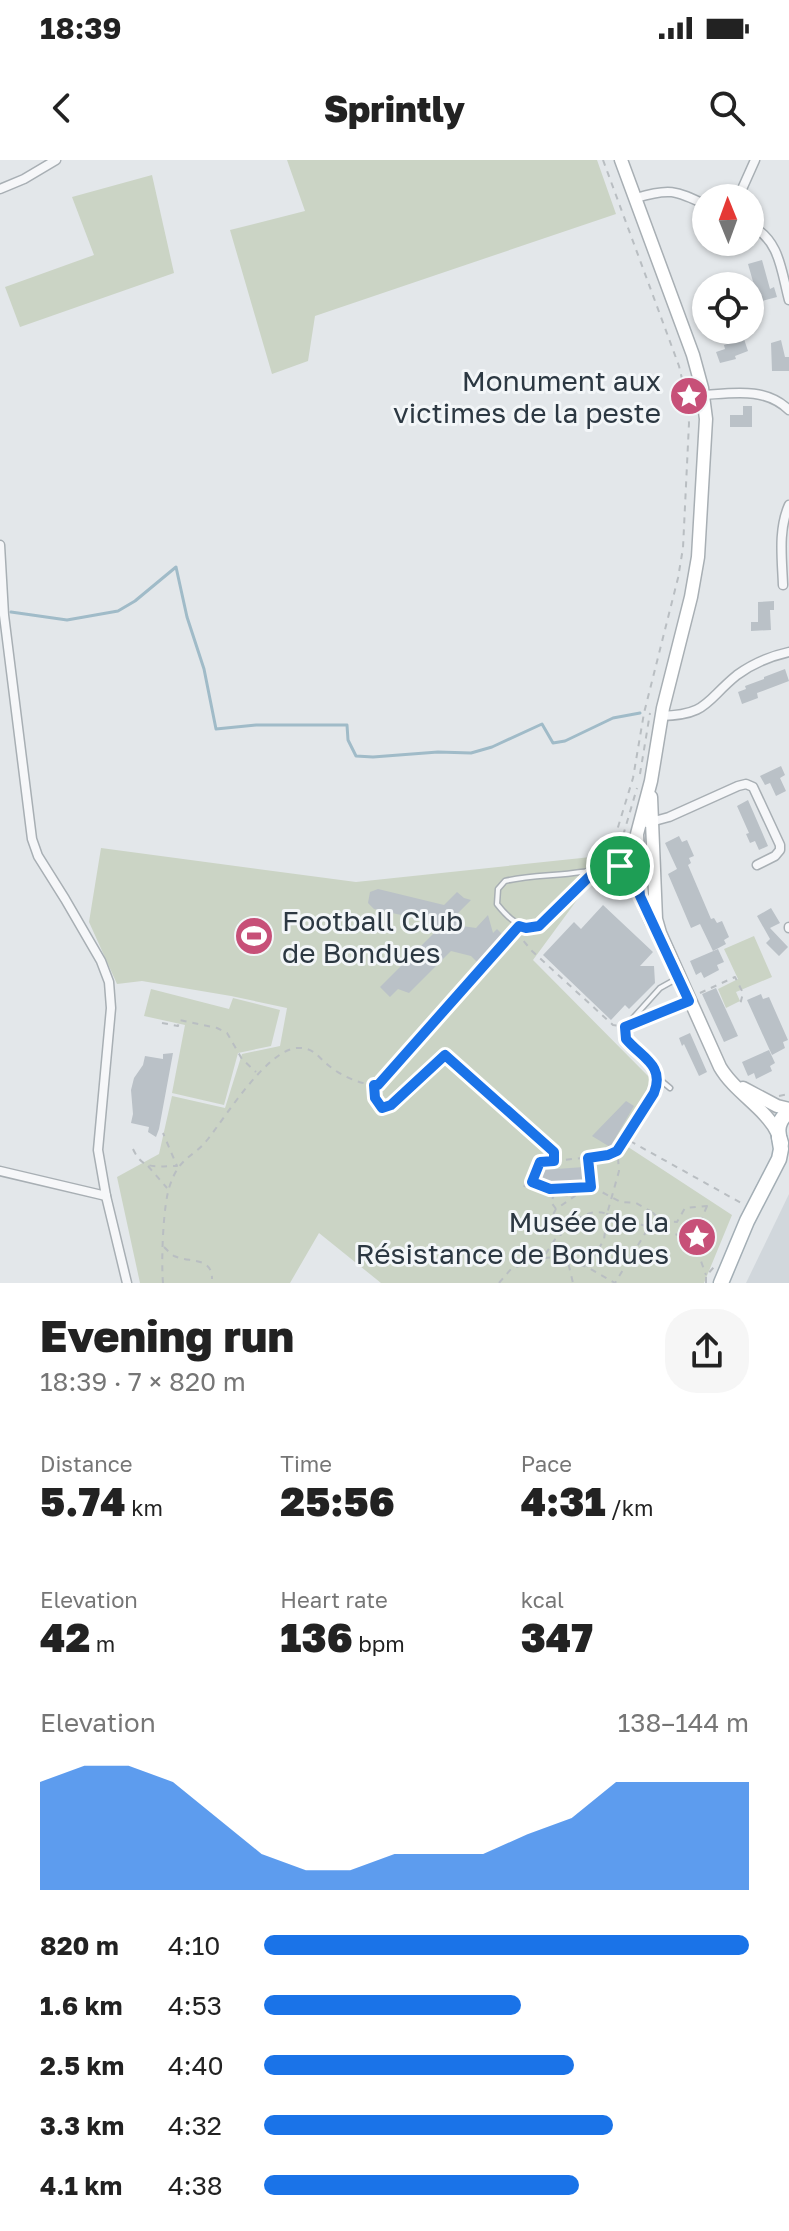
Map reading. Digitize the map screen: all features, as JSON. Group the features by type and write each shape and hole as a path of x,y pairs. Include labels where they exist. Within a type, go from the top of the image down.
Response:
{"main road":[{"path":"721,1283 747,1221 779,1159 781,1120 789,1110"},
{"path":"779,1136 789,1150"},
{"path":"729,1283 765,1201 789,1161"}],"street":[{"path":"0,189 56,160"},
{"path":"621,160 693,355 703,395 705,436 698,557 661,716 645,823 636,842 640,896 665,946"},
{"path":"744,184 755,160"},
{"path":"636,198 672,191 692,199"},
{"path":"764,234 771,240 789,297"},
{"path":"703,395 759,393 772,397 789,410"},
{"path":"783,585 781,531 789,505"},
{"path":"0,545 4,615 32,839 38,856 101,961 110,989 111,1016 98,1150 127,1283"},
{"path":"661,716 683,715 701,708 742,672 771,657 789,652"},
{"path":"645,823 669,817 746,784 753,787 780,845 775,856 757,865"},
{"path":"645,823 653,864 656,919 665,946 720,1067 730,1082 772,1123 779,1136"},
{"path":"720,1067 748,1092 789,1110"},
{"path":"0,1171 106,1196"}],"lane":[{"path":"597,869 539,926 519,926 497,904 496,894 500,885 512,879 620,866 653,864"},
{"path":"670,1088 658,1078 652,1064 626,1039 625,1027 658,990 679,978"},
{"path":"625,1027 688,998"},
{"path":"617,1151 654,1093 658,1078"}],"path":[{"path":"603,160 679,366 689,423 680,569 648,693 633,778 613,852 632,897"},
{"path":"163,1283 161,1265 168,1189 177,1166 206,1141 258,1074 281,1054 294,1048 308,1049 318,1053 337,1072 367,1085 378,1085 519,926"},
{"path":"515,931 532,951 613,1025 625,1027"},
{"path":"688,998 735,977 743,993 740,1005"},
{"path":"162,1023 178,1026 179,1020 227,1033 242,1059 258,1074"},
{"path":"374,1085 375,1098 382,1108 391,1105 445,1055 554,1152 554,1161"},
{"path":"163,1133 177,1166"},
{"path":"626,1139 744,1204"},
{"path":"133,1149 137,1159 148,1166 168,1189"},
{"path":"561,1230 549,1222 556,1209 575,1196 554,1195 524,1187 528,1178 540,1162 588,1158 617,1151 619,1171 607,1214 604,1240 587,1267"},
{"path":"588,1158 591,1187"},
{"path":"540,1162 532,1182 550,1189 591,1187 621,1202 636,1203 662,1221 677,1222 685,1208 707,1206 693,1239 706,1283"},
{"path":"148,1166 177,1166"},
{"path":"554,1195 551,1202 556,1209"},
{"path":"543,1258 561,1230 599,1210 693,1239"},
{"path":"499,1283 511,1269 543,1258 559,1257 587,1267 615,1283 649,1227 653,1213"},
{"path":"559,1257 561,1230"},
{"path":"163,1246 173,1256 207,1265 212,1271 212,1279"},
{"path":"568,1262 573,1283"},
{"path":"706,1276 720,1262"}],"shaded area":[{"path":"789,1194 789,1283 746,1283"}],"green space":[{"path":"287,160 597,160 616,214 315,316 308,361 272,374 230,230 305,211"},
{"path":"152,175 174,273 20,327 5,287 94,255 72,197"},
{"path":"101,848 356,882 610,855 533,960 654,1082 619,1141 732,1215 704,1283 381,1283 319,1233 290,1283 140,1283 117,1177 159,1154 172,1096 225,1108 242,1054 280,1046 287,1008 142,981 117,984 89,922"},
{"path":"754,936 772,977 736,992 740,1001 726,1008 718,989 738,979 724,949"},
{"path":"151,989 229,1009 233,998 280,1010 271,1046 238,1053 224,1105 172,1093 185,1025 144,1016"}],"building":[{"path":"762,260 770,289 774,287 777,297 764,300 764,272 750,272 748,264"},
{"path":"781,340 785,357 789,357 789,371 772,371 771,343"},
{"path":"746,344 748,351 735,356 736,359 720,363 716,352 725,349 724,345"},
{"path":"743,406 752,406 752,427 730,427 730,415 743,415"},
{"path":"774,601 774,610 770,610 771,630 751,631 751,622 758,622 758,602"},
{"path":"785,669 789,681 757,693 758,698 742,704 738,692 746,689 745,686"},
{"path":"781,766 785,775 780,778 786,791 776,796 770,783 765,785 760,776"},
{"path":"748,800 768,846 759,850 755,841 750,843 737,806"},
{"path":"679,836 682,842 687,840 694,856 689,858 691,863 688,865 711,919 714,918 717,923 722,921 729,937 724,940 726,944 713,951 700,924 691,928 668,874 677,869 665,843"},
{"path":"378,889 444,905 457,892 471,900 458,913 462,926 476,928 488,915 493,933 497,929 505,937 479,964 471,956 451,951 409,993 398,989 390,997 380,987 436,931 433,922 374,909 368,903 370,892"},
{"path":"603,905 653,952 640,966 654,966 655,983 629,1009 625,1005 611,1020 543,955 574,922 581,929"},
{"path":"771,908 780,923 770,928 788,947 779,956 766,943 770,939 757,916"},
{"path":"718,949 724,962 717,965 719,970 704,978 701,972 696,975 690,961"},
{"path":"716,988 738,1036 724,1042 702,994"},
{"path":"761,994 763,999 769,997 788,1040 783,1042 785,1048 772,1055 747,1000"},
{"path":"690,1033 707,1072 699,1076 679,1038"},
{"path":"769,1050 775,1063 770,1066 772,1071 756,1079 754,1073 748,1076 742,1062"},
{"path":"173,1053 156,1137 148,1132 149,1127 131,1123 131,1090 145,1056 163,1059 163,1054"},
{"path":"626,1101 634,1106 610,1147 592,1136"},
{"path":"584,1167 586,1181 544,1185 536,1175 542,1170"}],"waterway":[{"path":"11,612 67,620 118,611 176,567 187,617 204,669 216,729 256,725 347,725 348,740 356,756 471,753 542,724 553,743 565,741 613,718 640,713"}],"place":[{"name":"Monument aux victimes de la peste","path":"689,396"},
{"name":"Football Club de Bondues","path":"254,936"},
{"name":"Musée de la Résistance de Bondues","path":"697,1237"}],"route":[{"path":"637,865 640,896 689,1001 625,1027 626,1039 655,1068 657,1085 617,1151 588,1158 591,1187 550,1189 532,1182 540,1162 554,1161 554,1152 445,1055 391,1105 382,1108 375,1098 374,1085 378,1085 519,926 539,926 597,869 620,866 637,865"}]}
